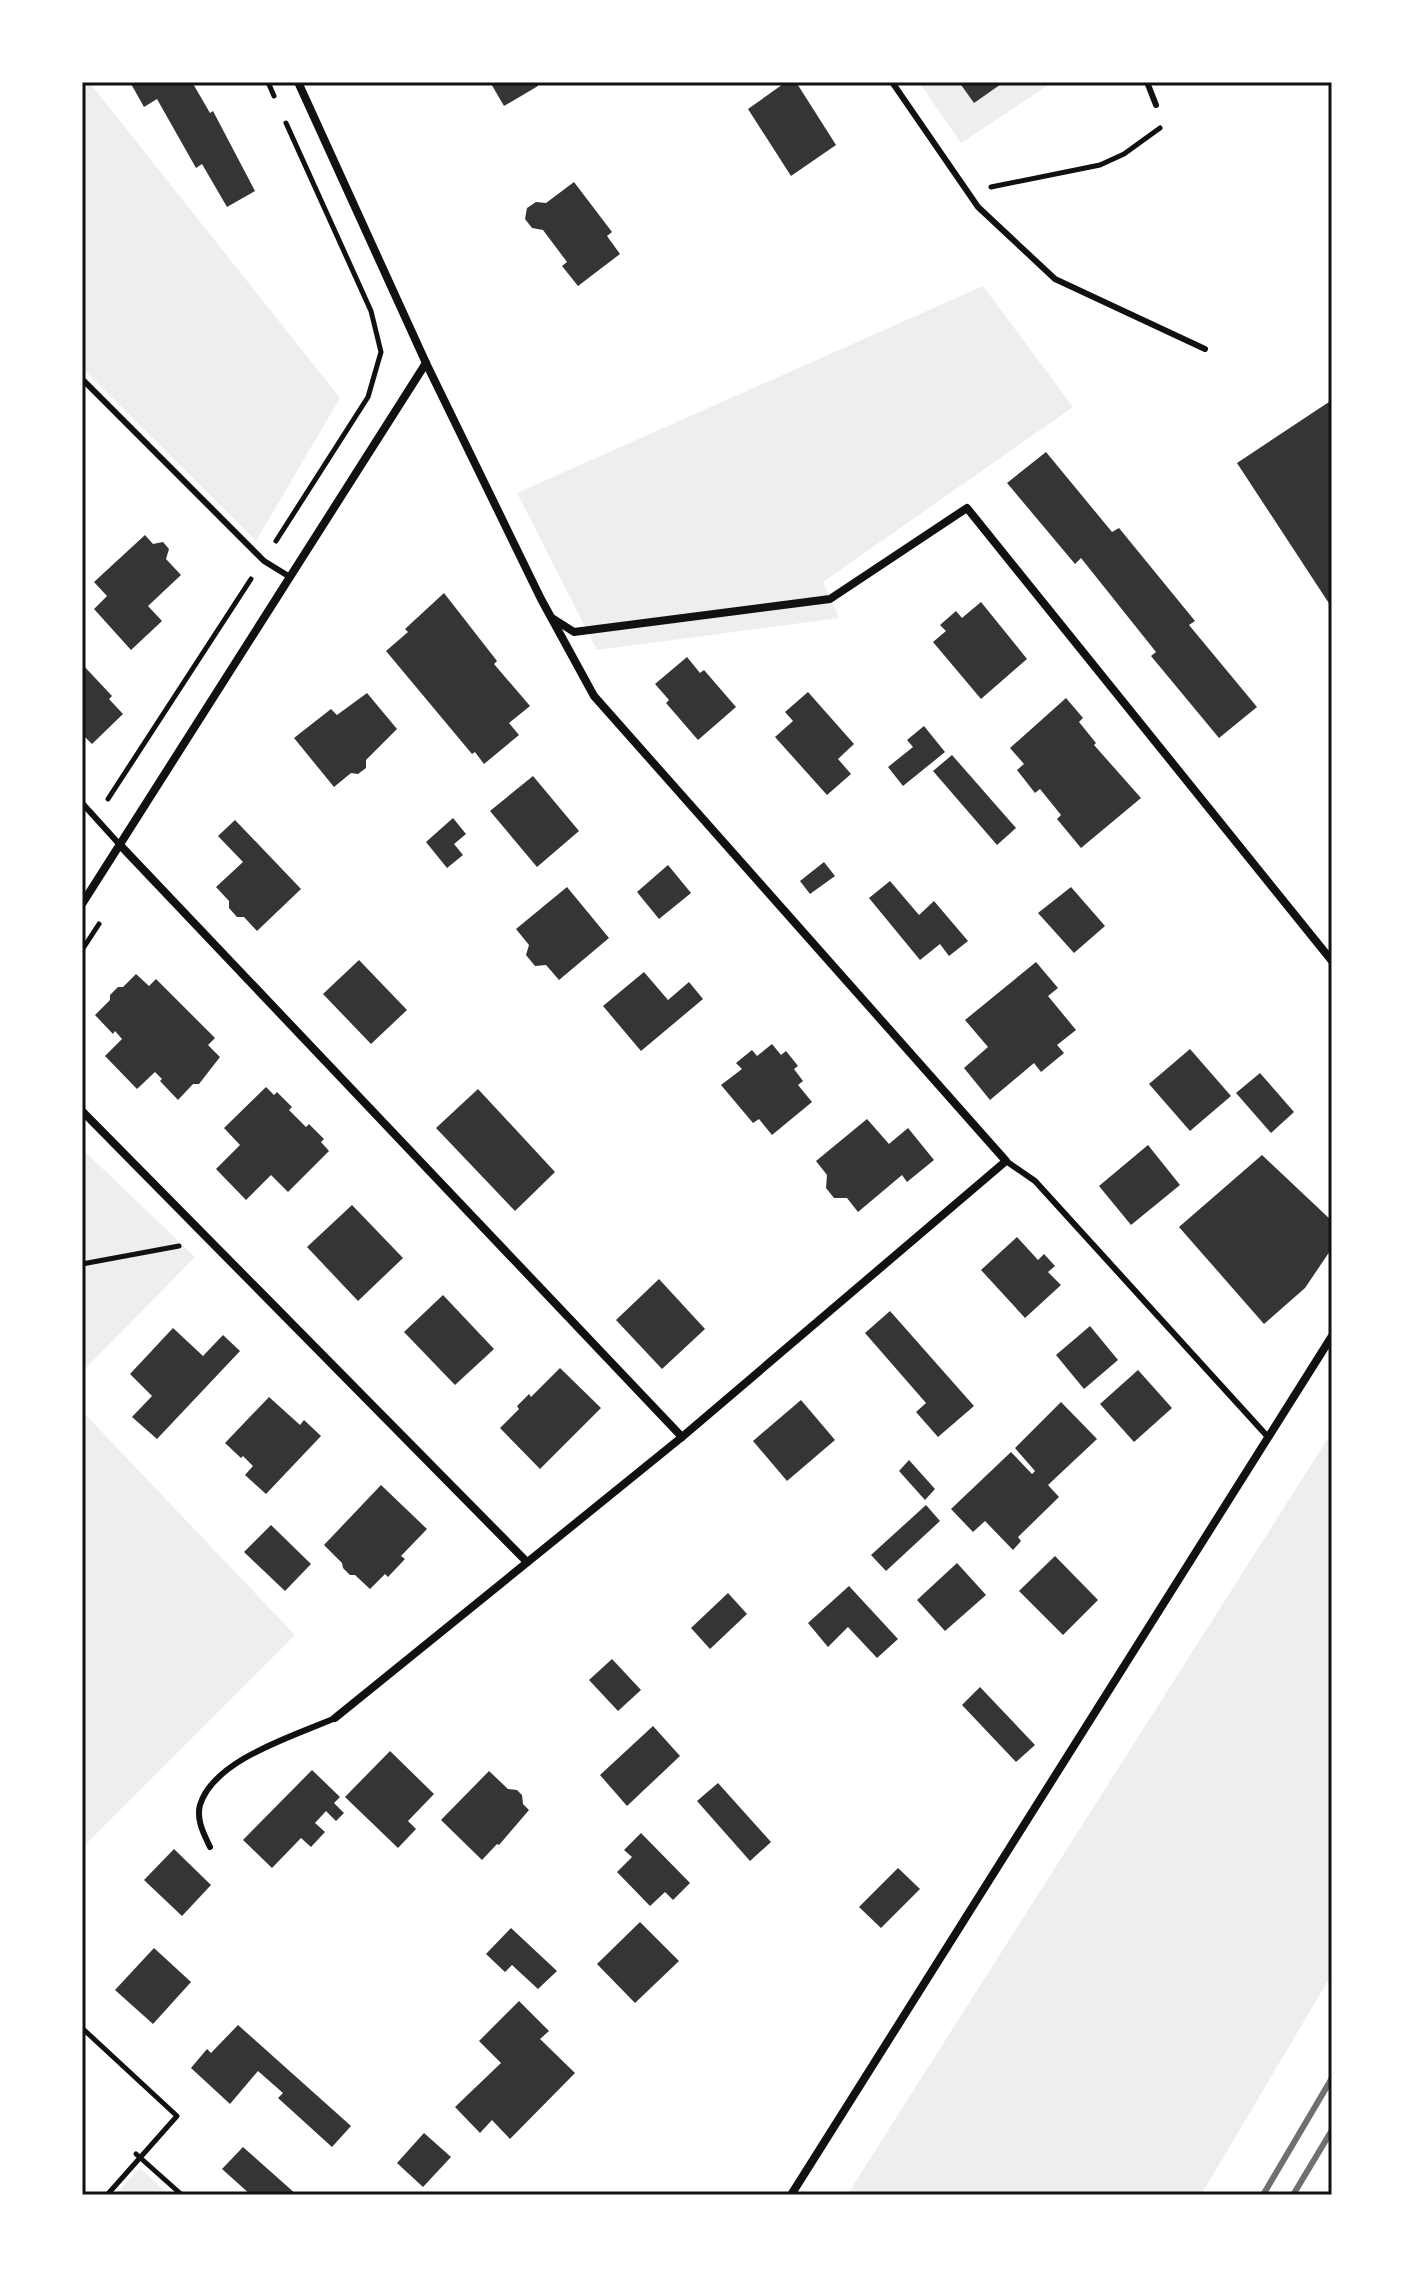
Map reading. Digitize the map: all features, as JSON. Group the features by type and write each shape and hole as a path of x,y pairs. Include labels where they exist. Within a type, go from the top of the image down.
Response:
{"street":[{"path":"298,82 426,363 551,617 594,696 1006,1161 682,1437 335,1718"},
{"path":"82,904 426,363"},
{"path":"551,617 574,632 830,599 967,508 1332,961"},
{"path":"120,845 682,1437"},
{"path":"82,1111 527,1562"},
{"path":"791,2195 1332,1336"}],"lane":[{"path":"892,82 978,207 1055,279 1205,349"},
{"path":"1147,82 1156,105"},
{"path":"82,379 264,561 290,577"},
{"path":"82,803 120,845"},
{"path":"1006,1161 1035,1181 1268,1437"},
{"path":"210,1847 200,1826 200,1806 211,1783 236,1763 335,1718"}],"path":[{"path":"268,82 274,96"},
{"path":"96,818 368,397 381,352 371,311 281,111"},
{"path":"967,191 1100,165 1124,154 1168,123"},
{"path":"82,1264 210,1241"},
{"path":"82,2028 177,2116 138,2156 107,2195"},
{"path":"138,2156 182,2195"}],"shaded area":[{"path":"82,82 89,82 340,398 256,541 82,368"},
{"path":"919,82 1053,82 961,143"},
{"path":"983,286 1073,407 823,582 839,618 597,650 517,493"},
{"path":"82,1149 195,1257 82,1372"},
{"path":"82,1411 295,1635 82,1848"},
{"path":"1332,1432 1332,1974 1201,2195 847,2195"},
{"path":"140,2168 169,2195 115,2195"}],"building":[{"path":"130,82 192,82 210,113 213,111 255,191 227,207 202,164 196,168 157,99 144,107"},
{"path":"490,82 536,82 538,86 504,106"},
{"path":"786,82 796,82 836,145 791,176 748,109"},
{"path":"959,82 1004,82 974,103"},
{"path":"574,182 612,232 607,236 620,254 578,286 562,266 567,262 543,230 532,228 525,219 527,208 536,202 546,203"},
{"path":"1332,400 1332,608 1237,463"},
{"path":"1046,452 1112,532 1119,528 1195,621 1189,625 1257,707 1219,738 1151,656 1156,652 1081,558 1075,564 1007,483"},
{"path":"145,535 153,544 163,542 169,549 166,559 181,575 148,606 162,621 131,650 94,609 107,596 94,582"},
{"path":"444,593 497,661 494,664 530,706 509,723 519,735 484,764 475,752 472,754 386,651"},
{"path":"981,602 1027,659 981,699 933,642 946,631 940,625 956,611 962,618"},
{"path":"687,657 700,673 704,670 736,707 698,740 666,703 669,700 655,684"},
{"path":"82,664 112,696 109,699 123,714 92,744 82,734"},
{"path":"808,692 854,744 838,759 851,774 827,795 775,737 793,721 785,712"},
{"path":"367,693 397,729 366,760 366,768 358,774 351,773 334,787 294,738 331,709 337,715"},
{"path":"1066,698 1083,718 1079,722 1096,743 1094,745 1141,798 1081,848 1057,819 1061,815 1040,789 1035,793 1017,770 1024,764 1010,748"},
{"path":"924,726 945,752 903,786 888,767 913,747 907,740"},
{"path":"952,755 1016,828 997,845 933,771"},
{"path":"533,776 579,831 537,867 490,811"},
{"path":"453,818 466,834 454,844 463,855 447,868 426,842"},
{"path":"235,820 301,889 257,931 244,917 237,917 229,908 229,901 216,887 243,862 218,836"},
{"path":"824,862 835,876 810,894 800,881"},
{"path":"668,865 691,893 659,919 637,892"},
{"path":"890,881 919,915 934,901 968,941 949,956 940,944 920,960 869,898"},
{"path":"567,887 609,938 559,980 546,965 535,966 526,955 529,945 516,929"},
{"path":"1071,887 1105,926 1074,953 1038,913"},
{"path":"359,960 407,1010 371,1044 323,994"},
{"path":"1036,962 1058,988 1048,996 1076,1030 1057,1045 1064,1053 1041,1072 1034,1063 990,1100 964,1068 988,1047 965,1020"},
{"path":"644,972 668,1000 689,982 703,999 641,1051 603,1006"},
{"path":"136,974 149,986 156,979 215,1038 208,1045 220,1057 199,1084 193,1084 178,1100 155,1072 137,1089 105,1056 122,1039 95,1015 118,987 123,987"},
{"path":"772,1044 781,1055 786,1051 798,1066 794,1069 803,1081 798,1085 812,1102 772,1135 759,1119 753,1123 721,1085 742,1069 736,1063 752,1050 757,1056"},
{"path":"1190,1049 1231,1096 1190,1131 1149,1084"},
{"path":"1260,1073 1294,1112 1271,1133 1236,1093"},
{"path":"266,1087 274,1095 277,1092 306,1127 309,1124 324,1139 321,1142 329,1151 288,1192 271,1175 246,1200 216,1169 240,1145 224,1128"},
{"path":"478,1089 555,1172 515,1211 436,1128"},
{"path":"867,1119 889,1144 908,1128 934,1160 907,1182 902,1175 858,1212 847,1198 834,1198 826,1188 827,1175 816,1161"},
{"path":"1148,1145 1180,1185 1131,1225 1099,1186"},
{"path":"1262,1155 1332,1221 1332,1248 1305,1288 1264,1324 1179,1227"},
{"path":"352,1205 403,1258 358,1301 307,1247"},
{"path":"1017,1237 1038,1260 1044,1254 1055,1266 1048,1272 1061,1285 1025,1318 981,1270"},
{"path":"659,1279 705,1329 662,1369 616,1320"},
{"path":"443,1295 494,1349 455,1385 404,1332"},
{"path":"890,1311 974,1406 938,1437 916,1412 926,1403 865,1333"},
{"path":"1090,1326 1118,1360 1084,1389 1056,1355"},
{"path":"173,1328 203,1356 223,1335 240,1351 157,1439 132,1417 152,1396 130,1374"},
{"path":"560,1368 601,1408 540,1469 500,1428 529,1394 531,1397"},
{"path":"1138,1370 1172,1408 1134,1442 1100,1404"},
{"path":"269,1397 300,1425 304,1420 321,1436 266,1494 245,1475 253,1466 225,1443"},
{"path":"801,1400 835,1440 787,1481 753,1441"},
{"path":"1061,1402 1097,1439 1048,1485 1059,1497 1018,1537 1021,1541 1013,1550 985,1521 973,1532 951,1509 1011,1452 1032,1474 1035,1471 1015,1448"},
{"path":"909,1460 935,1489 925,1500 899,1471"},
{"path":"381,1485 427,1529 401,1556 405,1559 388,1577 385,1574 370,1589 355,1575 350,1575 324,1545"},
{"path":"926,1505 940,1521 886,1571 871,1555"},
{"path":"271,1525 311,1564 285,1591 244,1552"},
{"path":"1055,1556 1098,1600 1063,1635 1019,1591"},
{"path":"957,1563 986,1595 945,1631 917,1600"},
{"path":"849,1586 898,1639 877,1658 848,1627 828,1647 808,1623"},
{"path":"728,1593 747,1614 710,1649 691,1628"},
{"path":"612,1659 641,1690 618,1711 589,1680"},
{"path":"980,1687 1035,1745 1016,1762 962,1705"},
{"path":"653,1726 680,1756 627,1806 600,1775"},
{"path":"390,1751 434,1794 408,1821 416,1829 398,1848 345,1797"},
{"path":"312,1770 340,1797 334,1803 344,1813 336,1821 326,1811 315,1823 325,1832 311,1847 301,1838 272,1868 243,1840"},
{"path":"489,1771 508,1789 517,1790 529,1810 482,1860 441,1820"},
{"path":"718,1783 771,1842 750,1861 697,1801"},
{"path":"641,1833 690,1883 673,1900 665,1892 650,1906 617,1872 632,1857 624,1850"},
{"path":"174,1849 211,1885 182,1916 144,1880"},
{"path":"898,1868 920,1889 881,1928 859,1907"},
{"path":"640,1922 679,1961 635,2003 597,1964"},
{"path":"511,1928 557,1971 538,1989 512,1965 505,1972 486,1954"},
{"path":"154,1948 191,1982 153,2024 115,1990"},
{"path":"519,2001 549,2031 540,2039 575,2073 510,2139 492,2120 480,2133 455,2107 501,2063 479,2041"},
{"path":"238,2025 351,2126 332,2147 278,2098 283,2093 258,2071 230,2104 191,2068 207,2049 211,2053"},
{"path":"424,2133 451,2157 423,2187 397,2163"},
{"path":"243,2147 297,2195 251,2195 222,2169"}],"railway":[{"path":"1263,2195 1332,2078"},
{"path":"1293,2195 1332,2130"}]}
